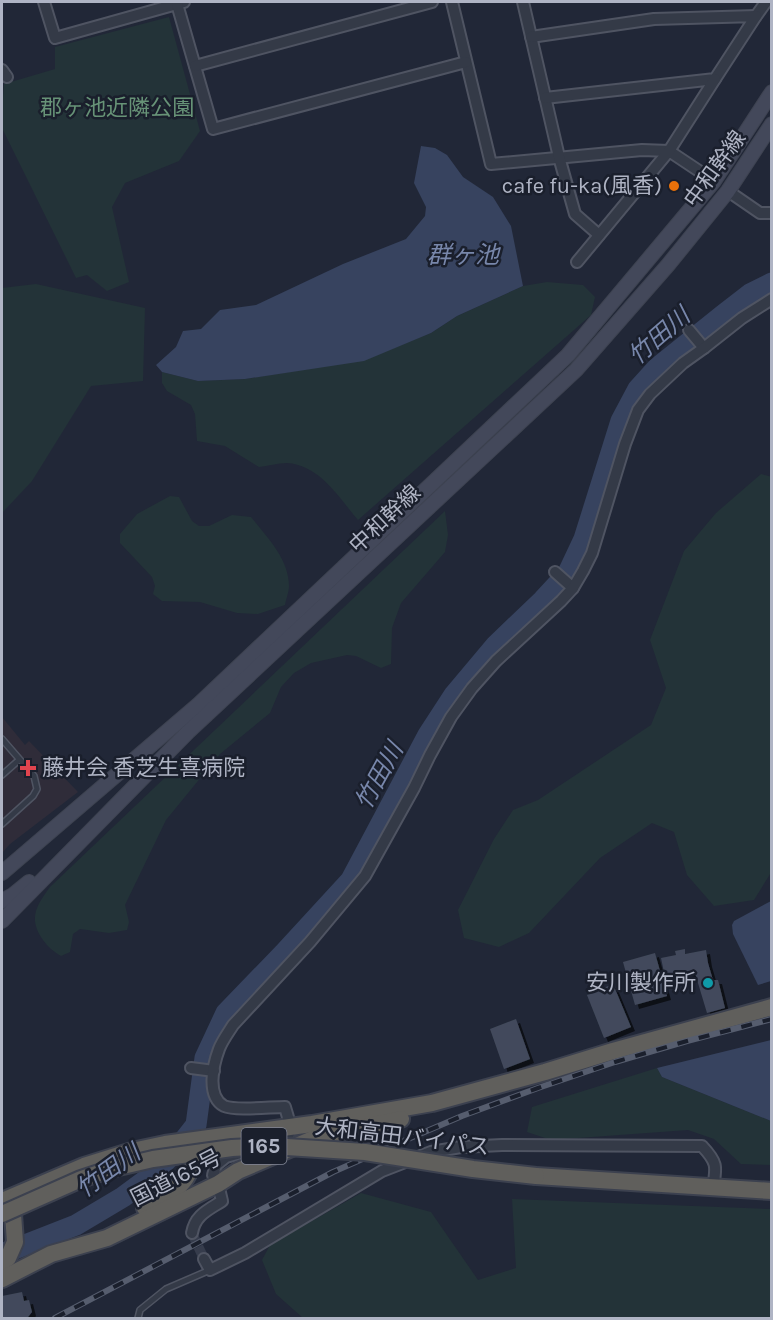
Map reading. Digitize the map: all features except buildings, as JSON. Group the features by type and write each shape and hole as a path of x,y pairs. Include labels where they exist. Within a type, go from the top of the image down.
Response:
{"highway":[{"name":"国道165号","path":"2,1201 93,1163 132,1150 291,1127 432,1103 771,1007"},
{"name":"国道165号","path":"2,1279 51,1254 107,1238 218,1184 238,1171 315,1138 428,1113 492,1093 545,1072"},
{"name":"165","path":"51,1254 157,1202 183,1181 190,1172 189,1154 184,1148 165,1144"},
{"name":"大和高田バイパス","path":"2,1214 81,1179 114,1168 153,1159 232,1148 271,1146 365,1152 536,1176 771,1191"},
{"path":"8,1254 18,1194"}],"main road":[{"name":"中和幹線","path":"2,873 199,704 568,355 714,181 771,93"},
{"name":"中和幹線","path":"2,921 188,732 576,370 668,265 728,191 771,124"},
{"path":"2,901 36,876 51,869"}],"street":[{"path":"44,2 55,38 181,3 195,66 213,129 466,62"},
{"path":"195,66 432,2"},
{"path":"452,2 491,164 642,150 669,151 714,181"},
{"path":"523,2 559,157 575,214 599,235"},
{"path":"577,262 669,151 766,2"},
{"path":"531,37 654,19 756,16"},
{"path":"545,98 715,79"},
{"path":"728,191 760,213 771,213"},
{"path":"192,1233 193,1224 200,1215 222,1201 213,1175 216,1165 226,1158 281,1142 287,1138 291,1127 285,1107 232,1108 223,1105 215,1097 214,1071 219,1050 233,1025 310,942 366,876 451,717 472,688 496,661 573,588 592,553 625,444 638,410 664,379 682,363 771,299"},
{"path":"689,330 704,348"},
{"path":"555,572 573,588"},
{"path":"191,1068 214,1071"},
{"path":"204,1259 210,1270 245,1253 382,1171 431,1152 461,1146 702,1146 715,1160 714,1187"}],"lane":[{"path":"2,739 34,776 37,789 33,796 2,824"},
{"path":"2,775 19,760"},
{"path":"138,1318 140,1310 166,1289 210,1270"}],"shaded area":[{"name":"藤井会 香芝生喜病院","path":"2,717 25,745 29,741 78,792 10,844 2,853"}],"green space":[{"name":"郡ヶ池近隣公園","path":"169,17 200,131 179,161 125,183 112,207 129,282 107,291 87,275 76,278 2,128 4,84 55,69 55,47"},
{"path":"547,282 583,285 595,297 591,315 358,520 328,484 299,465 280,463 259,467 225,446 197,441 195,414 191,405 167,391 162,383 162,372 198,381 245,379 364,360 431,333 457,316 523,286"},
{"path":"36,284 145,308 143,381 91,386 32,481 2,513 2,288"},
{"path":"761,474 772,477 772,871 754,900 714,906 687,875 674,832 652,823 600,858 529,933 499,947 464,938 458,910 494,839 513,810 538,800 651,725 666,688 650,640 684,551 716,513"},
{"path":"170,496 179,497 192,521 199,526 209,526 232,515 251,517 276,549 285,567 289,591 285,605 258,614 237,613 200,602 162,601 153,594 155,586 152,577 120,543 120,534 137,514"},
{"path":"445,511 448,535 445,552 401,603 392,628 391,664 381,668 356,656 347,655 311,663 294,673 281,687 270,713 220,754 166,820 125,905 129,922 127,930 109,933 80,929 73,934 70,952 61,956 51,949 38,932 35,919 41,900 50,887"},
{"path":"657,1068 662,1077 771,1121 771,1165 741,1164 714,1139 688,1130 551,1140 527,1132 532,1107"},
{"path":"361,1193 431,1212 478,1280 516,1268 512,1199 771,1209 771,1318 303,1318 276,1294 262,1260 270,1245"}],"water":[{"name":"群ヶ池","path":"421,146 435,148 447,155 463,177 493,197 511,226 523,286 457,316 431,333 364,361 245,379 198,381 162,372 156,365 176,347 183,331 201,329 220,310 256,305 343,264 406,239 425,216 426,207 414,183"},
{"path":"771,901 771,981 758,985 733,934 732,925 734,921"},
{"path":"771,1040 771,1121 662,1077 657,1068"}],"waterway":[{"name":"竹田川","path":"2,1254 76,1225 123,1197 146,1180 174,1153 196,1125 205,1058 226,1013 351,880 428,735 454,695 496,645 568,573 584,539 621,421 638,389 657,368 723,315 750,294 772,283"}],"tunnel":[{"path":"192,1233 204,1259"}],"railway":[{"path":"55,1318 333,1172 462,1116 615,1062 772,1019"}],"place":[{"name":"cafe fu-ka(風香)","path":"674,186"},
{"name":"藤井会 香芝生喜病院","path":"28,768"},
{"name":"安川製作所","path":"708,983"}]}
